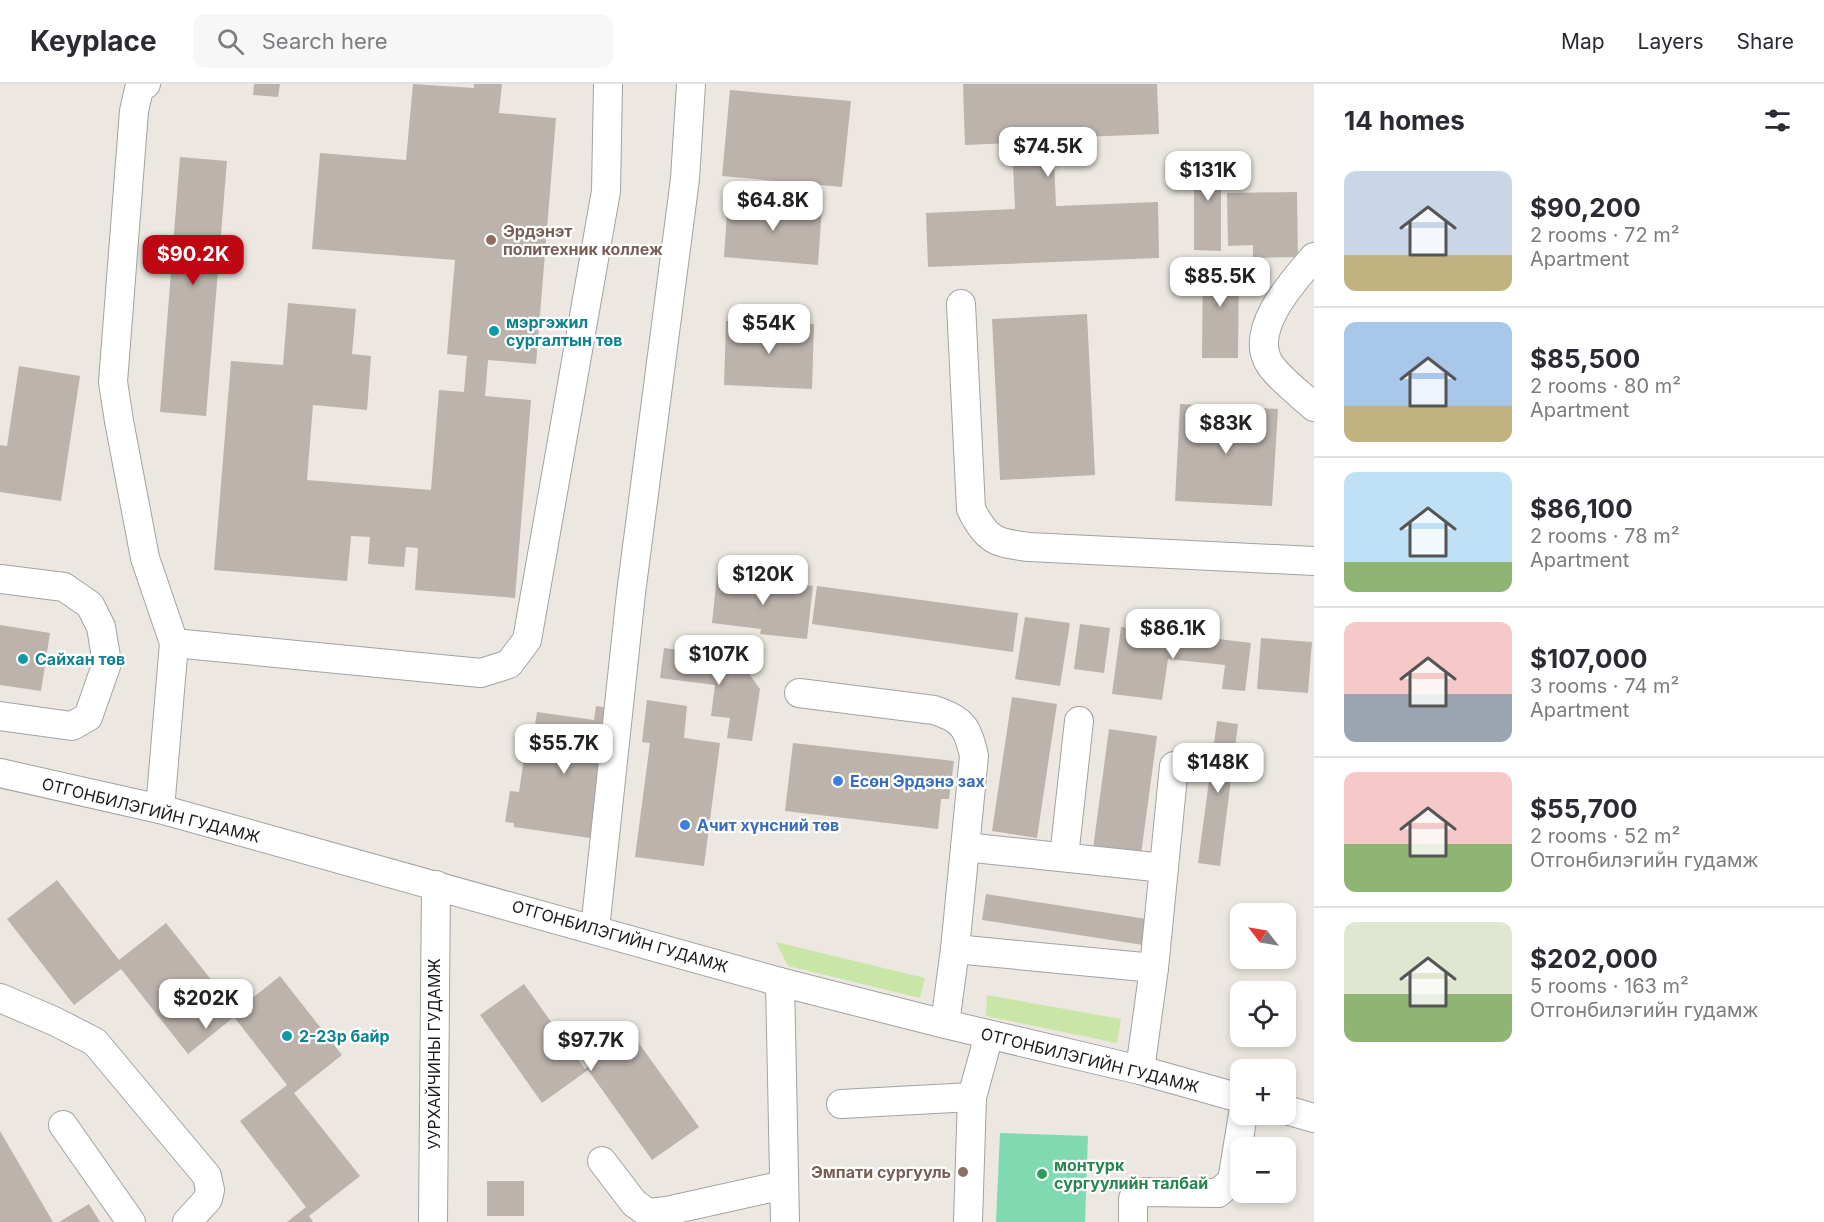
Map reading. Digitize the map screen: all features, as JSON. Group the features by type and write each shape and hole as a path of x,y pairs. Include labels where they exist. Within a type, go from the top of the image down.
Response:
{"street":[{"path":"146,84 139,89 134,111 113,382 146,558 174,643 160,809"},
{"path":"174,643 481,673 509,664 527,640 604,203 608,84"},
{"path":"595,928 631,593 685,179 691,84"},
{"path":"1314,257 1293,281 1267,321 1264,345 1269,364 1314,407"},
{"path":"962,304 971,510 981,529 1001,544 1314,561"},
{"path":"0,579 64,587 90,605 100,627 107,663 88,717 72,726 0,716"},
{"path":"799,693 934,710 955,717 970,736 974,756 955,949 945,1024"},
{"path":"1064,857 1078,722"},
{"path":"1140,1070 1154,968 1174,766"},
{"name":"ОТГОНБИЛЭГИЙН ГУДАМЖ","path":"0,773 160,809 595,928 780,982 989,1035 1140,1070 1230,1095"},
{"path":"965,847 1164,868"},
{"name":"УУРХАЙЧИНЫ ГУДАМЖ","path":"433,1222 436,885"},
{"path":"955,949 1154,968"},
{"path":"780,982 785,1222"},
{"path":"0,998 54,1021 94,1042 207,1176 210,1190 208,1199 187,1222"},
{"path":"968,1222 972,1097 989,1035"},
{"path":"841,1104 972,1097"},
{"path":"1296,1113 1314,1118"},
{"path":"63,1125 131,1222"},
{"path":"1132,1222 1133,1199 1144,1192 1218,1193 1232,1181 1241,1125"},
{"path":"602,1161 634,1203 648,1213 667,1211 784,1185"}],"green space":[{"path":"776,942 925,978 920,998 788,966"},
{"path":"987,995 1121,1019 1117,1043 986,1016"},
{"name":"монтурк сургуулийн талбай","path":"1000,1133 1088,1136 1085,1222 996,1222"}],"building":[{"path":"254,84 280,84 278,97 253,95"},
{"name":"мэргэжил сургалтын төв","path":"413,84 474,88 474,84 502,84 499,113 556,118 536,364 488,360 485,396 531,400 515,598 415,590 418,548 406,547 404,567 368,564 370,537 351,536 347,581 214,570 231,361 283,365 288,303 356,309 352,354 371,356 367,410 313,405 307,480 431,490 439,390 464,392 467,356 447,354 455,260 312,249 320,153 406,160"},
{"path":"963,84 1157,84 1159,134 1053,138 1056,206 1158,202 1159,258 928,267 926,213 1015,209 1012,143 965,145"},
{"path":"730,90 851,101 842,187 722,176"},
{"path":"1194,154 1221,154 1221,251 1194,250"},
{"path":"180,157 227,161 206,416 160,412"},
{"path":"1297,192 1298,257 1253,258 1253,245 1228,246 1227,193"},
{"path":"728,199 822,206 818,265 724,257"},
{"path":"1203,258 1239,259 1238,358 1202,358"},
{"path":"1087,314 1095,475 1000,480 992,319"},
{"path":"726,321 814,324 812,389 724,385"},
{"path":"19,366 80,376 61,501 0,492 0,445 7,446"},
{"path":"1180,404 1278,409 1272,506 1175,501"},
{"path":"717,575 813,586 807,639 760,634 761,629 712,623"},
{"path":"817,586 1018,613 1013,652 812,624"},
{"path":"1025,617 1070,623 1060,686 1015,679"},
{"path":"1080,624 1110,628 1104,673 1074,669"},
{"name":"Сайхан төв","path":"0,625 50,633 41,691 0,685"},
{"path":"1121,627 1251,643 1245,691 1222,689 1225,665 1168,659 1162,700 1112,694"},
{"path":"1261,638 1312,642 1308,693 1257,689"},
{"path":"664,648 738,658 760,689 752,741 727,738 730,718 711,716 715,685 660,678"},
{"path":"1012,697 1057,704 1037,838 992,831"},
{"name":"Ачит хүнсний төв","path":"647,700 687,706 684,738 720,743 704,866 635,857 650,743 642,742"},
{"path":"596,706 616,709 597,839 514,827 514,823 505,822 510,791 519,792 526,745 532,746 537,712 594,720"},
{"path":"1217,721 1238,724 1220,866 1198,863"},
{"path":"1109,729 1157,736 1140,862 1092,856"},
{"name":"Есөн Эрдэнэ зах","path":"793,743 954,761 949,799 941,799 938,829 785,811"},
{"name":"2-23р байр","path":"57,880 119,960 166,923 236,1011 280,976 342,1055 294,1093 360,1176 309,1216 313,1222 287,1222 306,1207 240,1121 287,1085 234,1017 188,1054 121,969 74,1005 7,919"},
{"path":"986,894 1147,919 1143,945 982,920"},
{"path":"524,984 585,1069 633,1035 699,1127 652,1160 588,1070 542,1103 480,1015"},
{"path":"0,1131 53,1222 0,1222"},
{"path":"487,1181 524,1181 524,1216 487,1216"},
{"path":"89,1204 100,1222 59,1222"}],"place":[{"name":"Эрдэнэт политехник коллеж","path":"491,240"},
{"name":"мэргэжил сургалтын төв","path":"494,331"},
{"name":"Сайхан төв","path":"23,659"},
{"name":"Есөн Эрдэнэ зах","path":"838,781"},
{"name":"Ачит хүнсний төв","path":"685,825"},
{"name":"2-23р байр","path":"287,1036"},
{"name":"Эмпати сургууль","path":"963,1172"},
{"name":"монтурк сургуулийн талбай","path":"1042,1174"}]}
